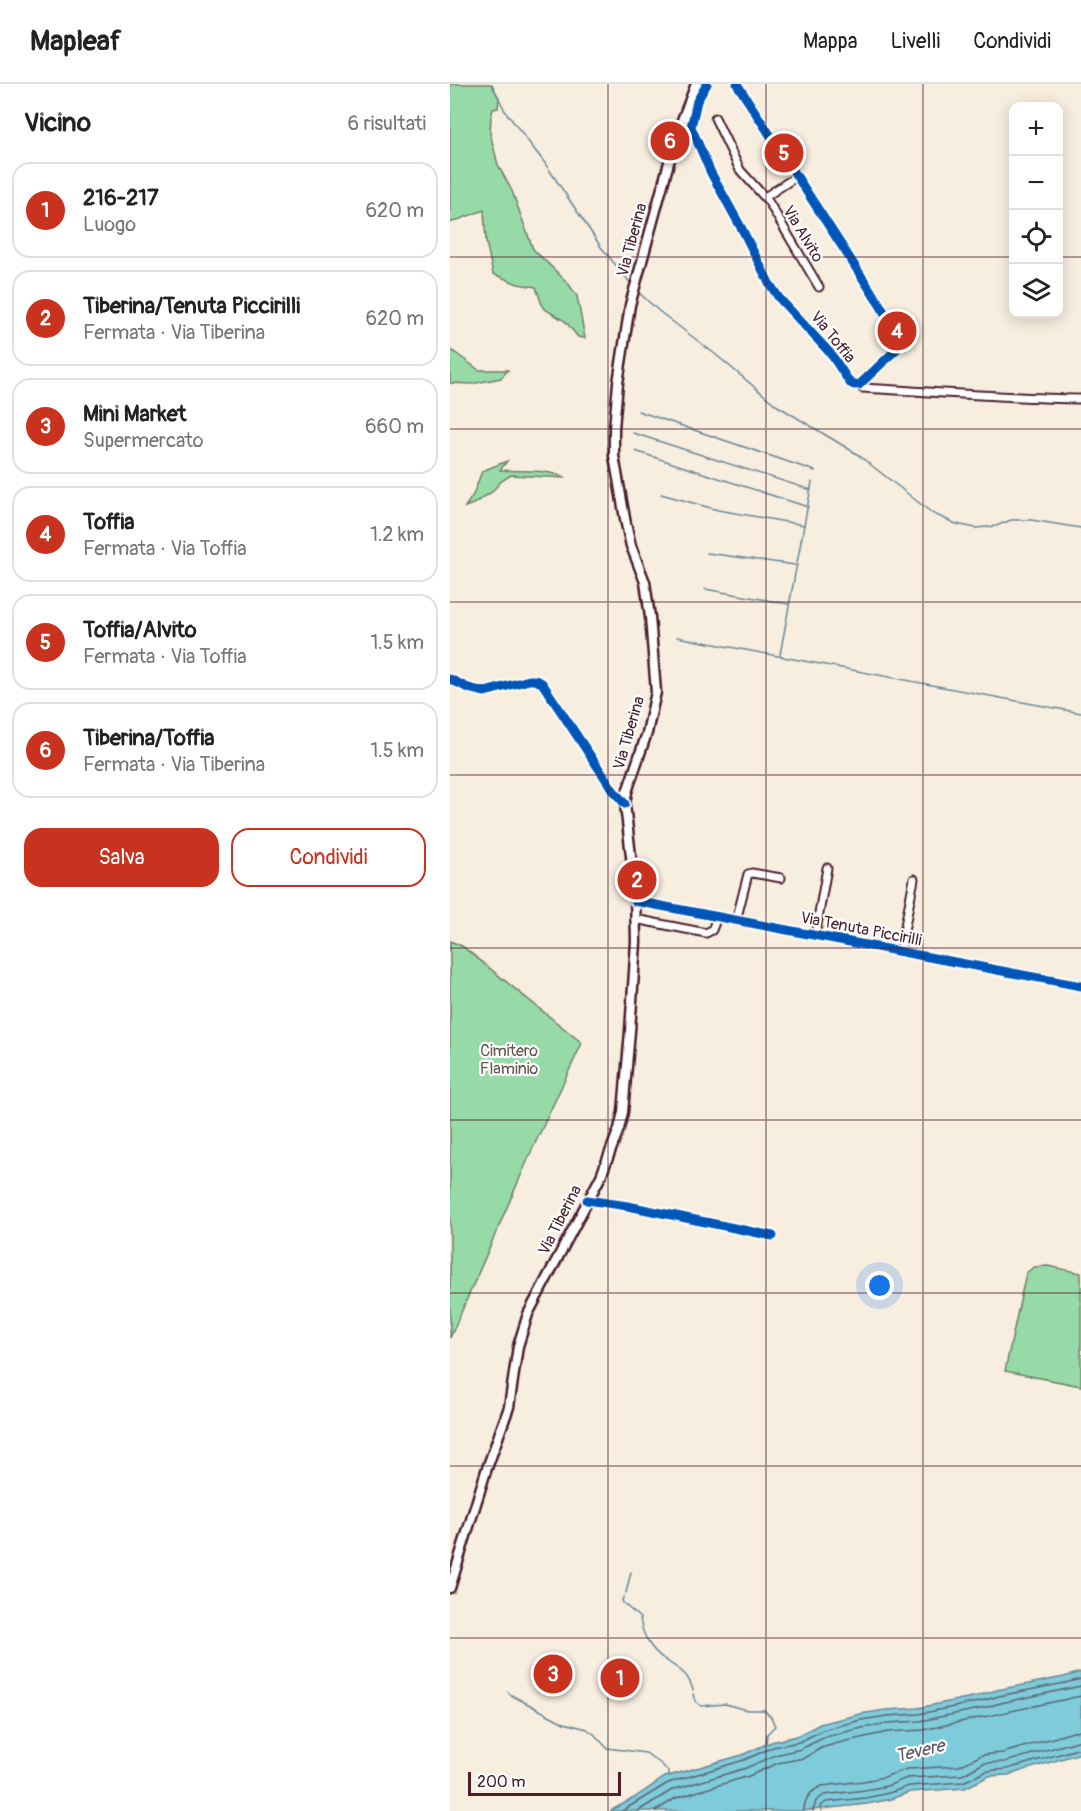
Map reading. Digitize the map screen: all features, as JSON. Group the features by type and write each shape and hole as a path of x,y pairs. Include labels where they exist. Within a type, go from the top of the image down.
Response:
{"main road":[{"name":"Via Tiberina","path":"450,1588 486,1471 509,1407 518,1346 528,1314 607,1160 623,1112 636,942 635,901 625,804 656,692 645,582 631,546 614,456 614,428 618,383 633,293 673,148 681,135 696,84"}],"street":[{"path":"695,139 691,122 697,101 707,84"},
{"name":"Via Toffia","path":"695,139 711,173 744,231 768,283 831,354 850,383 859,386 902,344 880,305 737,84"},
{"path":"715,118 740,170 765,197"},
{"path":"681,135 695,139"},
{"name":"Via Alvito","path":"797,176 765,197 819,287"},
{"path":"859,386 1034,399 1081,399"},
{"path":"450,680 485,692 529,680 542,683 613,790 625,804"},
{"path":"815,936 827,868"},
{"path":"736,921 748,874 781,878"},
{"path":"900,952 914,879"},
{"name":"Via Tenuta Piccirilli","path":"635,901 1081,986"},
{"path":"635,919 706,933 711,931 717,917"},
{"path":"587,1200 628,1206 773,1236"}],"green space":[{"path":"450,84 491,84 499,98 498,108 493,109 490,133 498,165 512,191 533,249 568,283 577,296 585,338 578,337 565,321 543,308 536,287 518,284 493,274 486,242 484,210 450,223"},
{"path":"450,349 479,370 508,370 501,378 471,384 450,383"},
{"path":"507,461 500,470 542,472 566,478 511,475 500,482 492,492 465,507 473,495 482,471"},
{"name":"Cimitero Flaminio","path":"450,941 462,946 582,1043 532,1150 450,1338"},
{"path":"1048,1266 1081,1273 1081,1386 1005,1371 1026,1273 1034,1267"}],"water":[{"name":"Tevere","path":"1081,1672 1081,1753 1008,1775 989,1776 965,1788 910,1792 867,1804 802,1811 610,1811 665,1777 742,1755 771,1742 797,1736 820,1724 860,1714 918,1708"}],"waterway":[{"path":"492,84 505,111 544,162 601,247 632,285"},
{"path":"637,291 776,405 857,454 932,513 956,524 976,528 996,526 1011,520 1031,520 1081,528"},
{"path":"638,411 815,471"},
{"path":"633,433 811,490"},
{"path":"635,451 808,507"},
{"path":"780,655 812,482"},
{"path":"661,494 718,510 804,525"},
{"path":"707,553 795,565"},
{"path":"705,589 789,604"},
{"path":"677,637 1081,713"},
{"path":"626,1593 631,1572"},
{"path":"624,1596 623,1603 640,1618 651,1647 685,1675 693,1690"},
{"path":"508,1692 564,1723 587,1729 607,1748 646,1753 661,1764 670,1776"},
{"path":"693,1694 695,1701 701,1706 725,1704 747,1710 764,1710 771,1717 775,1726 767,1734 766,1744"}],"cycle path":[{"path":"707,84 697,101 691,127 711,173 779,298 831,354 850,383 859,385 902,344 880,305 737,84"},
{"path":"450,679 468,688 485,692 529,680 542,683 613,790 625,804"},
{"path":"635,901 1081,986"},
{"path":"587,1200 628,1206 773,1236"}],"place":[{"name":"Tiberina/Toffia","path":"670,141"},
{"name":"Toffia/Alvito","path":"784,153"},
{"name":"Toffia","path":"897,331"},
{"name":"Tiberina/Tenuta Piccirilli","path":"637,880"},
{"name":"Mini Market","path":"553,1674"},
{"name":"216-217","path":"620,1678"}]}
